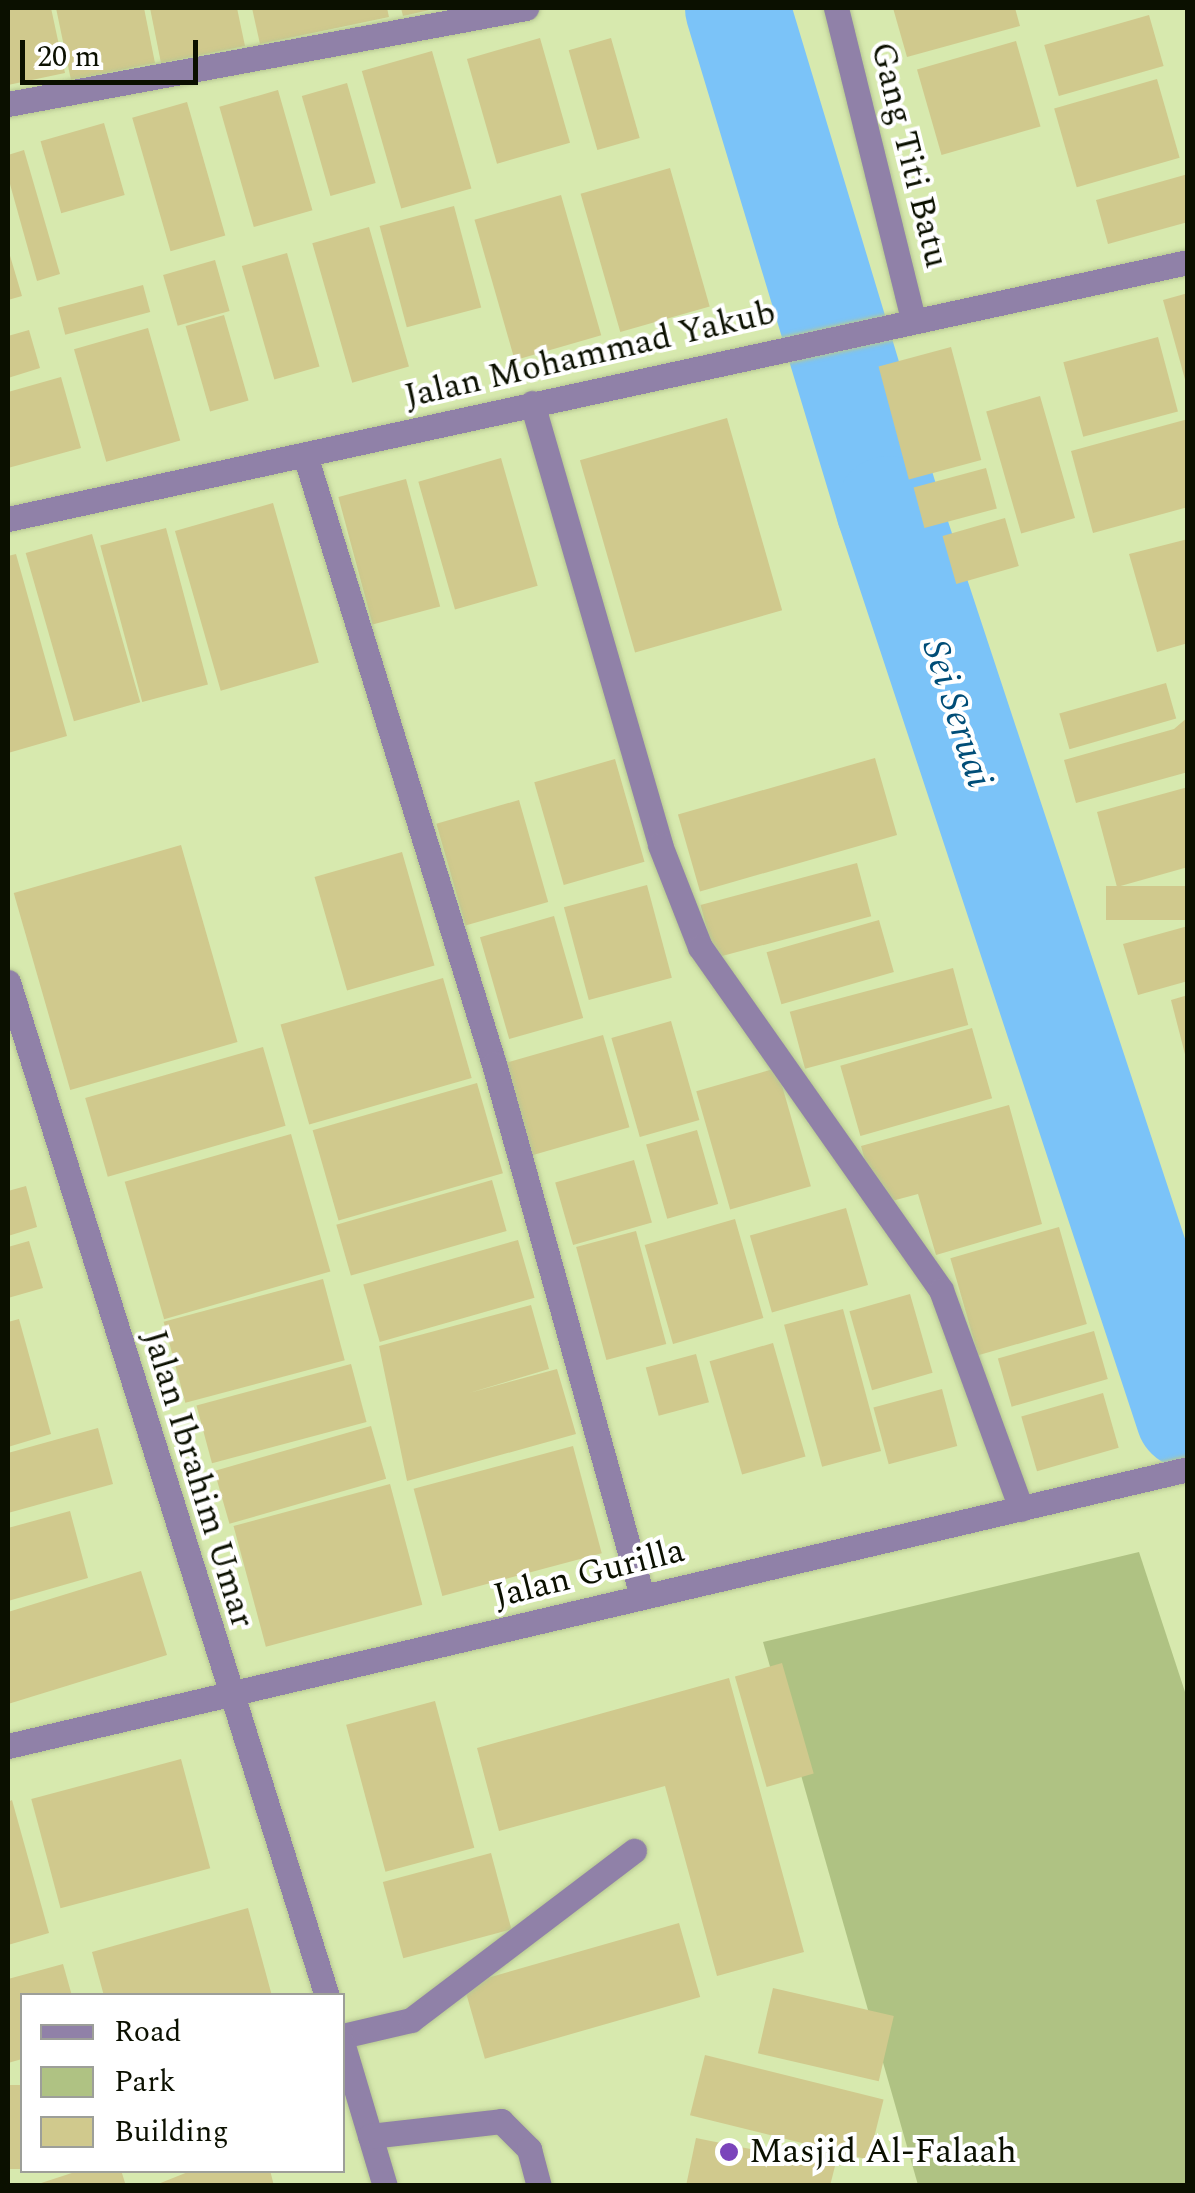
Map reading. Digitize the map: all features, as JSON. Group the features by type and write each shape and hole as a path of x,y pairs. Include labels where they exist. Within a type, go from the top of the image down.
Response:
{"street":[{"path":"8,104 390,20 526,8"},
{"name":"Gang Titi Batu","path":"836,8 913,318"},
{"name":"Jalan Mohammad Yakub","path":"8,519 913,318 1188,262"},
{"path":"532,404 660,845 700,948 941,1290 1021,1509"},
{"path":"305,455 494,1064 642,1596"},
{"name":"Jalan Ibrahim Umar","path":"8,982 230,1701 327,1993"},
{"name":"Jalan Gurilla","path":"8,1746 230,1701 642,1596 1188,1470"},
{"path":"345,2038 411,2020 634,1851"},
{"path":"345,2049 385,2186"},
{"path":"370,2136 501,2121 528,2149 539,2186"}],"green space":[{"path":"1139,1552 1187,1698 1187,2185 918,2185 763,1642"}],"building":[{"path":"8,8 51,8 65,73 8,85"},
{"path":"56,8 144,8 155,63 71,80"},
{"path":"150,8 237,8 245,46 161,63"},
{"path":"252,8 387,8 389,17 260,44"},
{"path":"401,8 433,8 434,9 403,16"},
{"path":"893,8 1015,8 1020,26 907,57"},
{"path":"1149,15 1164,66 1059,96 1044,45"},
{"path":"540,38 570,143 497,164 467,59"},
{"path":"611,38 640,138 597,150 569,50"},
{"path":"1016,41 1041,127 942,155 917,69"},
{"path":"432,51 471,188 401,209 362,71"},
{"path":"1157,79 1180,158 1077,187 1054,108"},
{"path":"347,83 376,183 330,196 302,96"},
{"path":"278,90 312,210 254,227 219,107"},
{"path":"187,102 225,236 171,251 132,118"},
{"path":"104,123 125,195 61,213 41,141"},
{"path":"24,150 60,274 37,281 8,177 8,155"},
{"path":"670,168 710,306 620,332 581,194"},
{"path":"1188,174 1188,222 1108,244 1096,200"},
{"path":"561,195 601,335 515,360 474,220"},
{"path":"454,206 481,307 407,327 380,226"},
{"path":"369,227 409,366 352,383 312,243"},
{"path":"8,249 22,296 8,300"},
{"path":"287,253 320,366 274,379 242,266"},
{"path":"215,260 230,311 178,326 163,275"},
{"path":"143,285 150,312 65,335 58,308"},
{"path":"1188,293 1188,383 1186,383 1163,300"},
{"path":"224,315 249,401 210,412 186,326"},
{"path":"148,328 180,440 106,462 74,349"},
{"path":"29,330 40,368 8,378 8,336"},
{"path":"1158,337 1178,411 1083,437 1063,362"},
{"path":"951,347 981,460 909,479 879,366"},
{"path":"61,377 81,448 8,468 8,392"},
{"path":"1040,396 1075,518 1021,534 986,411"},
{"path":"727,418 782,610 635,652 580,460"},
{"path":"1188,419 1188,507 1093,533 1071,451"},
{"path":"501,458 538,586 455,610 418,482"},
{"path":"986,468 997,509 924,528 914,487"},
{"path":"406,479 440,607 373,625 338,497"},
{"path":"273,503 319,663 221,691 175,531"},
{"path":"1005,518 1019,566 956,584 943,536"},
{"path":"166,528 208,684 142,702 100,546"},
{"path":"92,534 140,702 74,721 26,553"},
{"path":"1188,539 1188,643 1157,652 1129,554"},
{"path":"16,554 67,736 8,753 8,556"},
{"path":"1166,683 1176,719 1069,749 1059,714"},
{"path":"1188,717 1188,772 1076,803 1064,760 1174,729"},
{"path":"875,758 897,835 700,891 678,815"},
{"path":"615,759 644,862 564,885 534,782"},
{"path":"1188,787 1188,867 1117,887 1097,812"},
{"path":"519,800 548,902 466,926 436,824"},
{"path":"181,845 238,1042 70,1090 14,893"},
{"path":"402,852 435,965 347,991 315,877"},
{"path":"857,863 871,916 715,958 701,905"},
{"path":"647,885 672,978 589,1000 564,907"},
{"path":"1106,886 1188,886 1188,920 1106,920"},
{"path":"554,916 583,1018 509,1039 480,937"},
{"path":"879,920 894,972 781,1004 767,952"},
{"path":"1188,926 1188,981 1138,995 1123,944"},
{"path":"953,968 968,1025 805,1069 790,1012"},
{"path":"443,978 472,1078 309,1125 281,1025"},
{"path":"1188,995 1188,1058 1186,1058 1171,1000"},
{"path":"671,1021 699,1120 640,1137 611,1038"},
{"path":"972,1028 992,1098 860,1136 840,1066"},
{"path":"603,1035 629,1127 531,1155 505,1063"},
{"path":"263,1047 286,1126 108,1177 85,1098"},
{"path":"777,1068 811,1186 730,1209 696,1091"},
{"path":"477,1083 503,1173 339,1220 313,1130"},
{"path":"1009,1105 1042,1224 936,1255 918,1194 877,1205 861,1146"},
{"path":"697,1130 718,1204 667,1219 646,1145"},
{"path":"291,1134 330,1271 164,1319 125,1182"},
{"path":"634,1160 652,1222 573,1245 555,1183"},
{"path":"492,1180 507,1231 351,1276 336,1225"},
{"path":"26,1186 37,1227 8,1236 8,1191"},
{"path":"846,1208 868,1285 772,1312 750,1236"},
{"path":"735,1219 763,1318 673,1344 645,1245"},
{"path":"1059,1227 1087,1324 978,1355 950,1258"},
{"path":"636,1231 666,1344 606,1360 576,1247"},
{"path":"518,1240 535,1298 380,1342 363,1284"},
{"path":"29,1241 43,1288 8,1298 8,1247"},
{"path":"323,1279 345,1360 185,1403 164,1322"},
{"path":"910,1294 933,1373 872,1390 849,1311"},
{"path":"531,1305 549,1369 469,1393 557,1369 576,1434 407,1481 379,1346"},
{"path":"843,1309 881,1451 822,1467 784,1325"},
{"path":"19,1319 51,1434 8,1447 8,1322"},
{"path":"1094,1331 1108,1379 1012,1407 998,1359"},
{"path":"773,1343 806,1456 742,1475 710,1361"},
{"path":"696,1354 709,1402 659,1416 646,1367"},
{"path":"351,1364 367,1422 212,1463 196,1405"},
{"path":"942,1389 957,1446 889,1464 873,1407"},
{"path":"1103,1393 1119,1448 1037,1471 1021,1416"},
{"path":"371,1426 386,1479 229,1524 214,1471"},
{"path":"98,1428 113,1484 8,1513 8,1453"},
{"path":"573,1446 602,1553 442,1596 414,1489"},
{"path":"390,1484 422,1605 266,1647 234,1526"},
{"path":"70,1511 88,1578 8,1601 8,1528"},
{"path":"141,1571 167,1655 8,1704 8,1612"},
{"path":"782,1663 814,1774 767,1787 735,1677"},
{"path":"729,1678 804,1952 717,1976 665,1786 499,1831 477,1748"},
{"path":"435,1701 474,1848 385,1872 346,1725"},
{"path":"181,1759 210,1868 61,1908 31,1799"},
{"path":"12,1800 49,1933 8,1945 8,1802"},
{"path":"491,1853 511,1929 403,1958 383,1882"},
{"path":"248,1908 271,1993 103,1993 92,1952"},
{"path":"679,1923 700,1997 485,2059 464,1985"},
{"path":"63,1964 71,1993 20,1993 20,2060 8,2063 8,1979"},
{"path":"773,1988 894,2016 879,2081 758,2053"},
{"path":"705,2055 884,2100 869,2160 690,2115"},
{"path":"8,2085 20,2085 20,2169 8,2169"},
{"name":"Masjid Al-Falaah","path":"696,2138 835,2166 830,2186 686,2186"},
{"path":"72,2173 122,2173 126,2186 32,2186"},
{"path":"186,2173 271,2173 274,2186 153,2186"}],"waterway":[{"name":"Sei Seruai","path":"737,8 888,508 1188,1416"}],"place":[{"name":"Masjid Al-Falaah","path":"729,2152"}]}
